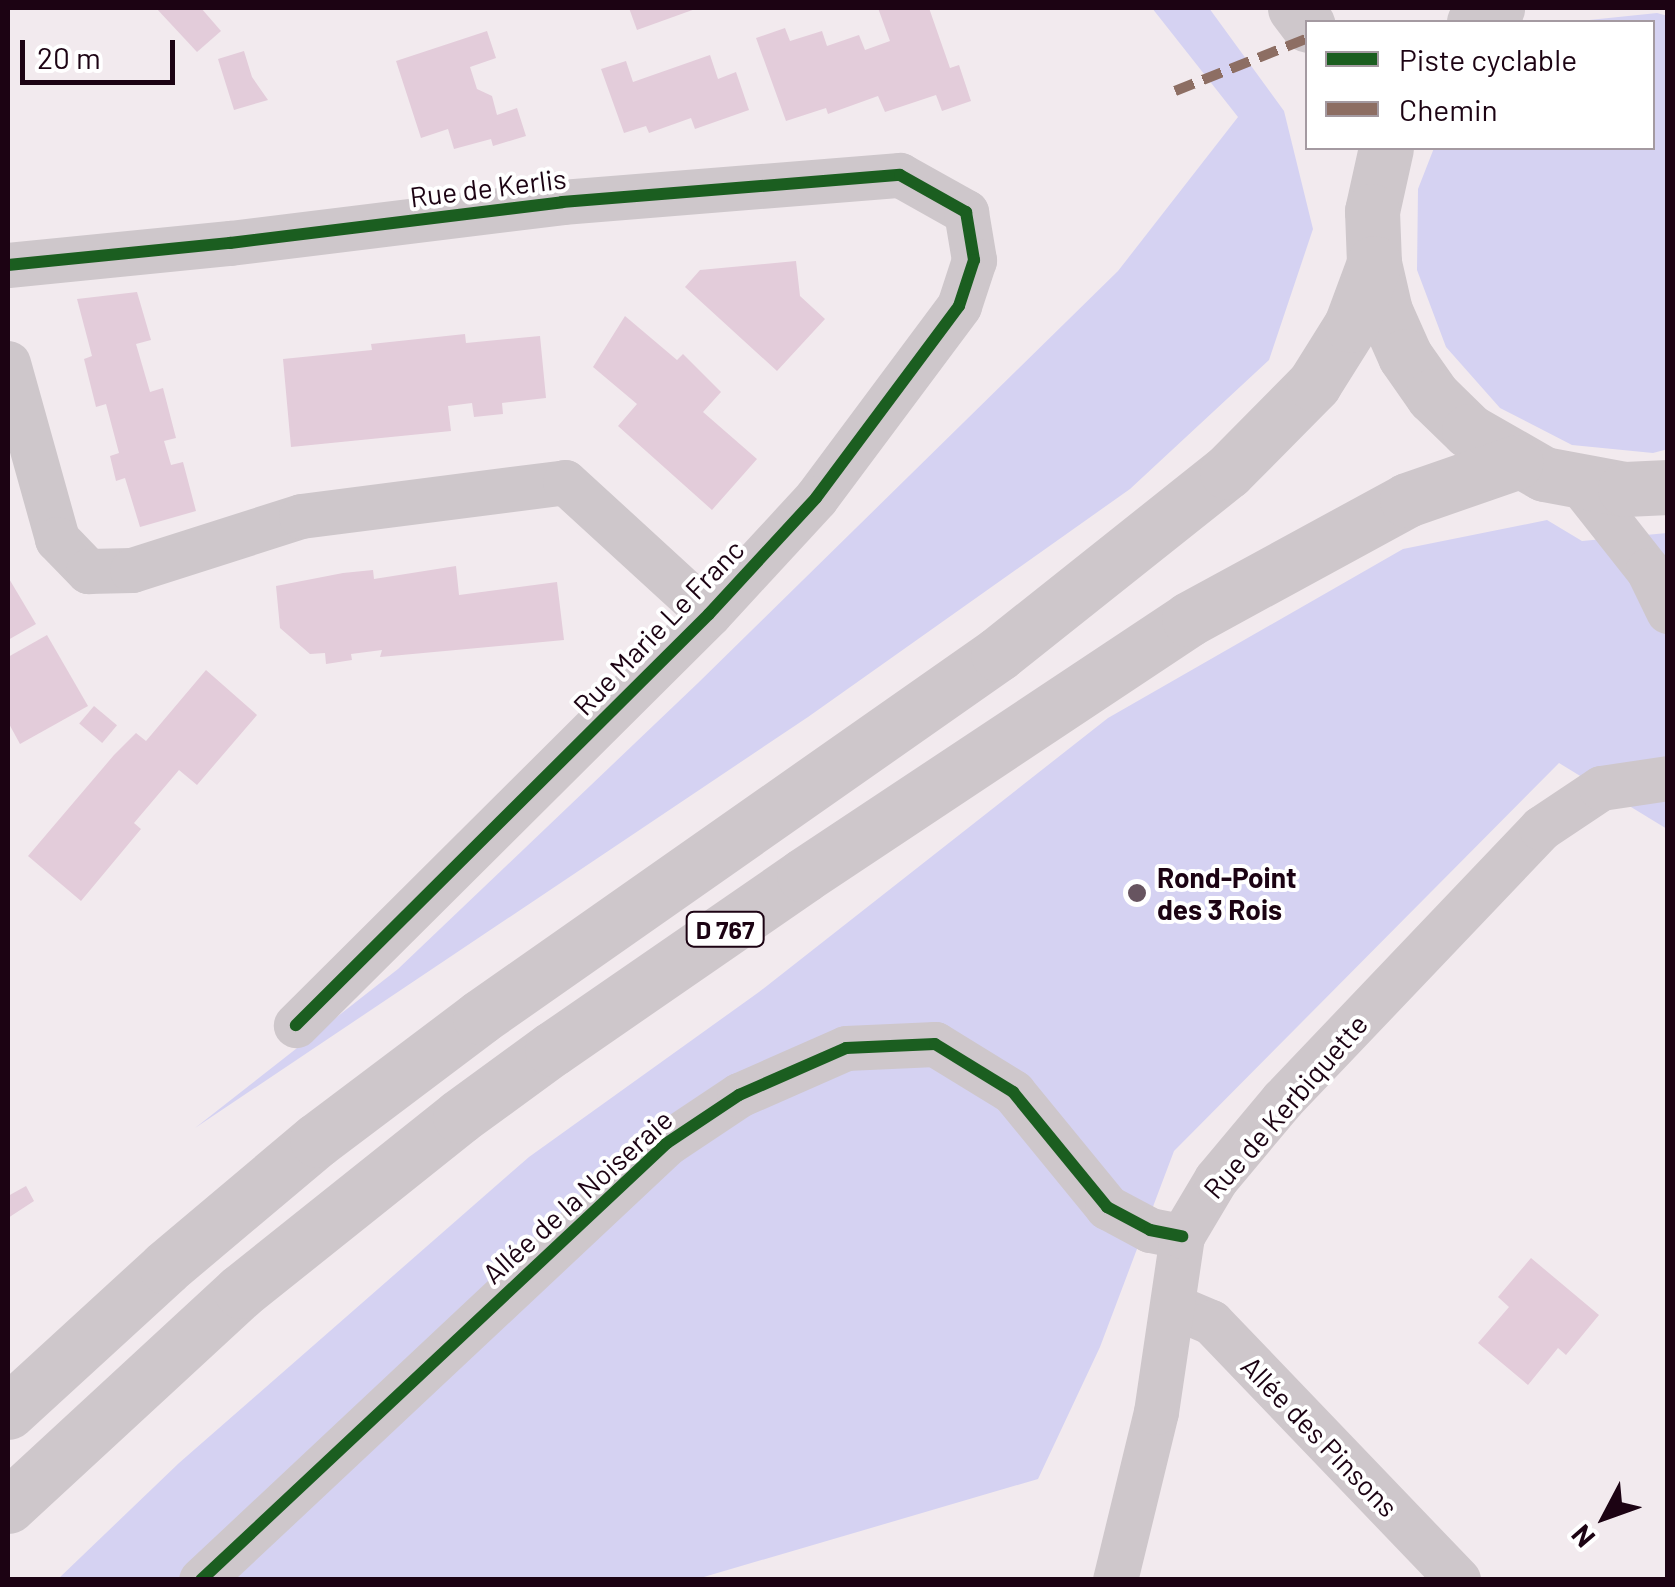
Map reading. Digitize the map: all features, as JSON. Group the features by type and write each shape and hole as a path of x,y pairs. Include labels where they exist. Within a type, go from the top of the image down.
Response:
{"main road":[{"path":"1380,152 1372,211 1374,263 1385,311 1405,356 1433,396 1469,431 1516,462 1580,484 1625,489 1668,487"},
{"name":"D 767","path":"8,1412 166,1267 317,1140 480,1016 998,654 1227,472 1314,384 1351,325 1374,263"},
{"name":"D 767","path":"8,1506 241,1291 460,1116 694,951 1189,619 1406,500 1516,462"}],"street":[{"name":"Rue de Kerlis","path":"8,265 230,243 562,202 900,175 966,212"},
{"name":"Rue Marie Le Franc","path":"296,1025 709,614 816,498 960,306 974,260 966,212"},
{"path":"8,362 57,539 88,571 132,570 302,516 564,482 709,614"},
{"path":"1580,484 1648,570 1668,611"},
{"name":"Rue de Kerbiquette","path":"1115,1580 1156,1412 1182,1236 1216,1179 1282,1100 1541,828 1602,788 1668,778"},
{"name":"Allée de la Noiseraie","path":"200,1580 667,1143 739,1096 846,1048 935,1044 1012,1092 1107,1208 1150,1230 1182,1236"},
{"name":"Allée des Pinsons","path":"1173,1306 1211,1322 1458,1580"}],"shaded area":[{"path":"1152,8 1209,8 1284,111 1313,229 1269,360 1130,489 808,717 195,1128 398,969 698,683 1118,271 1238,117"},
{"path":"1657,13 1668,16 1668,449 1653,453 1572,445 1500,408 1446,347 1417,270 1418,189 1433,150 1655,150 1655,20 1589,20"},
{"path":"1547,520 1582,541 1667,533 1667,829 1559,763 1174,1151 1100,1347 1038,1479 697,1579 57,1580 179,1463 529,1157 759,992 1108,718 1403,549"}],"building":[{"path":"156,8 201,8 221,31 197,52"},
{"path":"629,8 698,8 637,30"},
{"path":"878,8 929,8 950,68 959,65 971,101 942,111 936,95 885,112 878,96 828,114 826,108 786,121 756,38 785,28 790,41 822,31 827,46 859,35 865,50 890,41"},
{"path":"487,31 496,58 470,67 477,89 492,96 497,115 517,108 526,136 493,146 491,139 454,149 448,129 421,138 396,61"},
{"path":"244,51 252,77 268,100 234,110 218,59"},
{"path":"710,55 718,79 736,72 749,110 695,129 691,118 649,133 646,126 624,133 601,69 626,61 633,82"},
{"path":"796,261 800,296 825,319 777,371 685,287 700,270"},
{"path":"137,292 151,340 136,344 150,392 163,388 176,438 164,441 171,465 183,462 196,511 140,527 125,478 116,481 110,456 119,453 106,404 96,407 84,359 92,356 77,299"},
{"path":"625,316 677,360 683,354 721,392 703,412 757,459 712,510 618,426 637,404 593,367"},
{"path":"465,334 466,343 540,336 546,398 502,403 503,414 474,417 472,403 448,406 451,431 291,447 283,359 372,350 371,344"},
{"path":"456,566 459,595 557,582 564,640 380,657 382,650 351,654 352,660 326,664 325,653 310,654 280,628 276,586 343,573 373,570 374,579"},
{"path":"8,577 36,624 8,640"},
{"path":"47,635 88,706 20,744 8,722 8,657"},
{"path":"206,670 257,715 197,785 179,770 134,823 141,829 81,901 28,856 114,755 136,733 146,741"},
{"path":"94,706 117,725 102,743 79,724"},
{"path":"26,1186 34,1201 8,1218 8,1196"},
{"path":"1531,1258 1599,1315 1566,1355 1558,1348 1528,1385 1478,1343 1509,1307 1498,1297"}],"marked path":[{"path":"1175,91 1305,39"}],"cycle path":[{"path":"8,265 230,243 562,202 900,175 966,212 974,260 959,306 816,498 709,614 296,1025"},
{"path":"201,1580 667,1143 739,1095 846,1048 935,1044 1013,1092 1107,1207 1150,1230 1182,1236"}],"place":[{"name":"Rond-Point des 3 Rois","path":"1137,893"}]}
